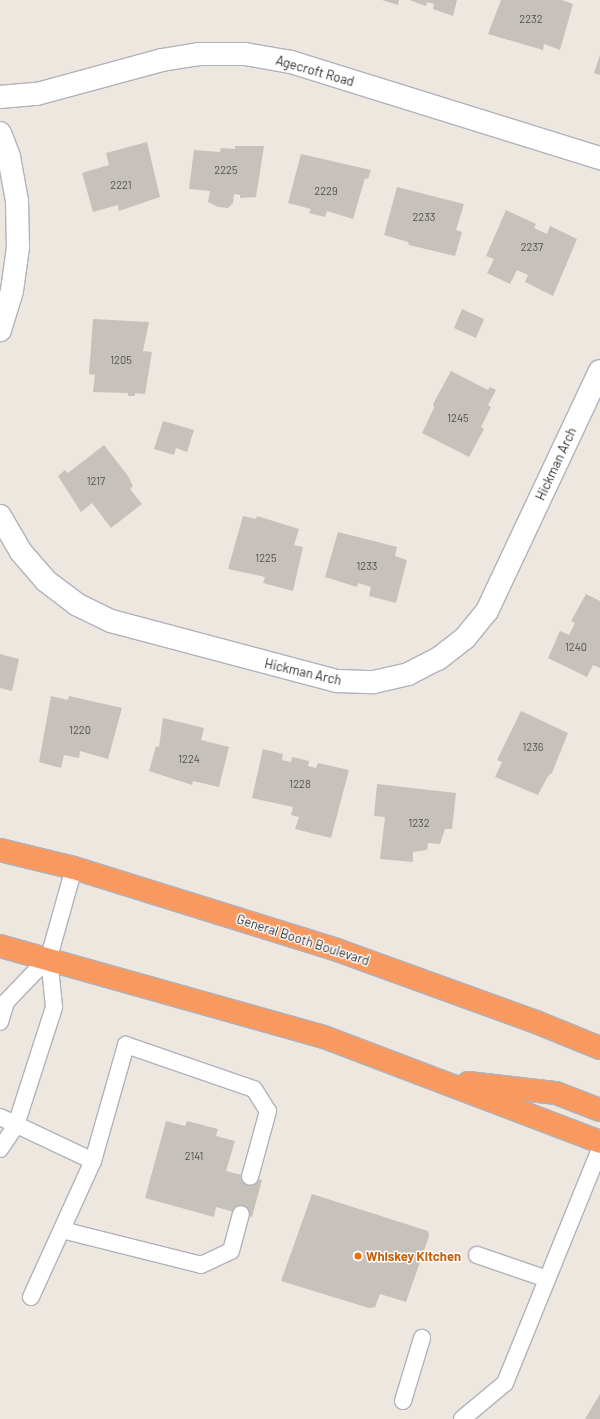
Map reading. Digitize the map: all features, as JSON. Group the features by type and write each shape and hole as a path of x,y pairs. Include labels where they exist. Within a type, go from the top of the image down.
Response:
{"highway":[{"name":"General Booth Boulevard","path":"0,850 74,868 337,950 529,1019 600,1048"},
{"path":"0,946 49,957 324,1037 600,1142"},
{"path":"438,1080 556,1093 600,1110"}],"street":[{"name":"Agecroft Road","path":"0,97 37,94 162,60 199,54 245,54 291,62 600,158"},
{"path":"0,133 9,157 17,201 18,247 12,291 0,330"},
{"name":"Hickman Arch","path":"0,516 21,552 46,581 76,604 111,621 337,682 374,682 408,674 438,659 465,638 486,611 600,371"}],"lane":[{"path":"0,1149 16,1125 54,1007 49,957 74,868"},
{"path":"0,1022 6,1002 49,957"},
{"path":"31,1297 94,1161 126,1045 254,1089 268,1111 250,1177"},
{"path":"0,1117 94,1161"},
{"path":"462,1419 505,1383 600,1149"},
{"path":"62,1230 200,1265 231,1251 240,1214"},
{"path":"477,1255 547,1279"},
{"path":"403,1401 422,1338"}],"building":[{"path":"382,0 399,0 398,5"},
{"path":"409,0 457,0 453,16 433,9 434,4 427,2 426,6"},
{"path":"501,0 562,0 573,4 560,50 544,44 543,50 488,34"},
{"path":"600,55 600,75 594,73"},
{"path":"147,142 160,197 119,211 118,205 93,212 82,173 109,165 106,153"},
{"path":"235,146 264,146 256,197 240,198 240,195 234,194 233,203 228,208 218,207 208,202 210,191 189,189 194,150 220,152 221,148 235,149"},
{"path":"301,154 371,170 368,179 365,178 353,219 327,211 325,217 309,213 311,209 288,203"},
{"path":"397,187 464,204 456,230 462,232 455,256 409,245 408,242 384,235"},
{"path":"506,210 536,224 534,228 547,234 550,226 577,239 553,296 525,282 528,275 517,270 510,284 487,273 494,259 486,256"},
{"path":"462,309 484,319 476,338 454,328"},
{"path":"93,319 149,322 143,351 152,352 145,394 135,393 135,396 128,396 128,393 93,392 95,375 89,374"},
{"path":"451,371 488,390 490,387 496,390 488,405 491,407 481,427 484,429 469,457 422,433 434,408 433,404"},
{"path":"163,421 194,430 187,452 176,448 174,455 154,449"},
{"path":"104,445 128,476 133,486 130,489 142,504 111,528 92,503 81,512 58,476 65,470 68,473"},
{"path":"243,516 256,519 257,516 299,529 294,545 303,547 293,591 263,583 265,577 228,569"},
{"path":"338,532 397,547 395,556 407,560 396,603 369,596 371,587 358,583 357,587 325,577"},
{"path":"586,594 600,601 600,668 593,665 587,677 548,658 560,631 569,635 575,623 571,621"},
{"path":"0,654 19,659 12,691 0,688"},
{"path":"51,696 68,700 69,696 122,708 108,759 80,751 79,758 64,755 61,768 39,762"},
{"path":"521,711 568,733 552,773 548,776 538,795 495,777 502,762 497,760"},
{"path":"163,718 204,728 201,740 229,747 219,787 193,781 192,785 149,771 156,746 159,747"},
{"path":"263,749 283,754 282,760 291,762 292,757 309,761 308,766 316,768 318,763 349,770 331,838 295,829 299,817 291,815 293,807 252,798"},
{"path":"377,784 456,793 452,829 445,829 440,844 428,843 427,850 413,852 413,862 380,859 385,817 374,816"},
{"path":"166,1121 185,1126 187,1121 218,1129 216,1136 235,1141 226,1171 262,1180 252,1217 216,1207 214,1217 145,1198"},
{"path":"312,1194 428,1231 429,1236 406,1302 380,1294 375,1307 369,1308 281,1281"},
{"path":"600,1394 600,1419 585,1419"}],"place":[{"name":"Whiskey Kitchen","path":"358,1256"}]}
